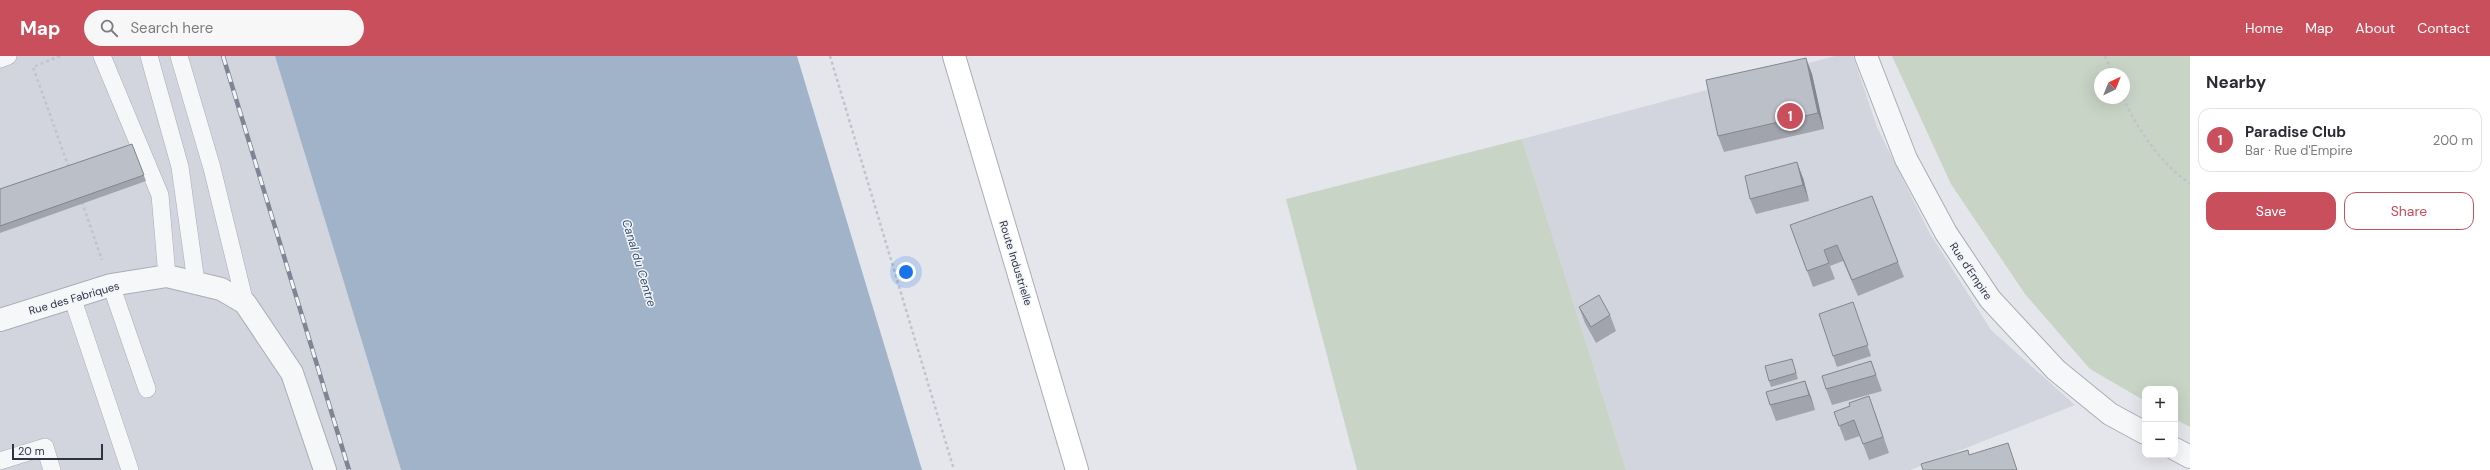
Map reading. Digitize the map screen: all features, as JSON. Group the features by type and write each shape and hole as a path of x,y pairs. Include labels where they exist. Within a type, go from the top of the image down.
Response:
{"main road":[{"name":"Route Industrielle","path":"954,56 1078,470"}],"street":[{"name":"Rue d'Empire","path":"1866,56 1906,159 1946,233 1990,299 2056,370 2110,414 2142,431"},
{"name":"Rue des Fabriques","path":"0,320 111,285 167,276 220,289 245,303 292,373 325,470"},
{"path":"2178,451 2190,457"}],"lane":[{"path":"0,59 8,56"},
{"path":"102,56 160,195 167,276"},
{"path":"149,56 180,167 196,282"},
{"path":"179,56 212,168 245,303"},
{"path":"111,285 147,390"},
{"path":"72,297 130,470"},
{"path":"0,461 45,447 52,470"}],"path":[{"path":"60,56 33,67 71,172"},
{"path":"830,56 954,470"},
{"path":"2105,56 2110,68"},
{"path":"2126,104 2137,127 2170,169 2190,184"},
{"path":"79,194 111,285"}],"shaded area":[{"path":"0,56 275,56 401,470 0,470"},
{"path":"1835,56 1853,56 1877,127 1929,232 1991,330 2075,405 1910,470 1626,470 1522,139"}],"green space":[{"path":"1892,56 2190,56 2190,427 2178,421 2178,386 2142,386 2142,399 2090,369 2025,294 1951,184"},
{"path":"1522,139 1626,470 1357,470 1286,199"}],"water":[{"name":"Canal du Centre","path":"275,56 797,56 922,470 401,470"}],"building":[{"path":"1806,58 1818,113 1718,136 1706,80"},
{"path":"132,144 144,175 0,226 0,189"},
{"path":"1797,162 1803,185 1750,199 1745,176"},
{"path":"1872,196 1898,262 1852,280 1837,245 1824,250 1829,263 1807,271 1790,225"},
{"path":"1599,295 1610,315 1591,327 1579,307"},
{"path":"1853,302 1868,345 1833,356 1819,314"},
{"path":"1792,359 1796,373 1769,381 1765,366"},
{"path":"1871,361 1876,375 1826,389 1822,376"},
{"path":"1805,381 1809,395 1770,405 1766,392"},
{"path":"1869,396 1883,437 1863,444 1854,420 1839,426 1834,412 1850,406 1849,403"},
{"path":"2008,443 2017,470 1923,470 1921,464 1968,450 1969,455"}],"railway":[{"path":"223,56 349,470"}],"place":[{"name":"Paradise Club","path":"1790,116"}]}
